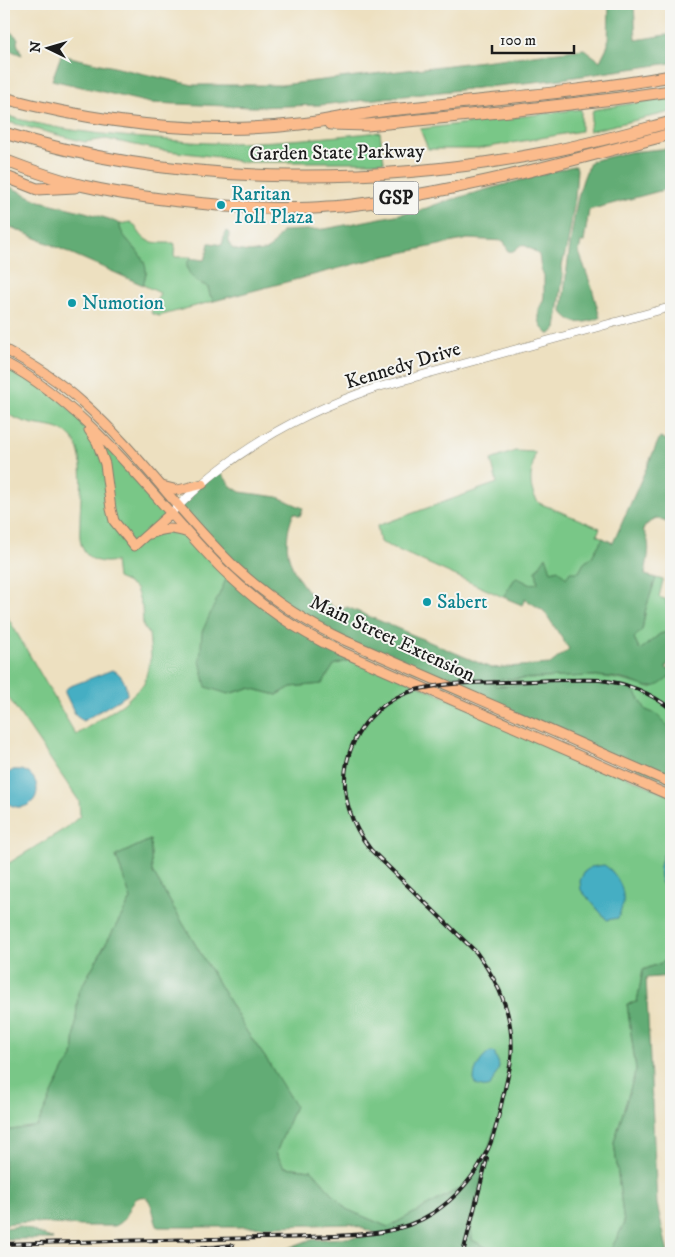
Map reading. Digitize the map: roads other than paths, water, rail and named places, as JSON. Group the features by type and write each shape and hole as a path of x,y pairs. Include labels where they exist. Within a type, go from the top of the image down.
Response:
{"highway":[{"name":"Garden State Parkway","path":"300,124 366,113 566,91 671,76"},
{"name":"Garden State Parkway","path":"4,98 85,116 154,125 232,128 300,124 367,125 565,106 671,91"},
{"name":"Garden State Parkway","path":"4,133 73,151 135,163 211,172 271,176 330,176 411,172 483,163 559,150 671,122"},
{"name":"Garden State Parkway","path":"4,160 42,174 84,186 139,196 222,205 299,208 334,207 465,186 671,134"},
{"path":"4,176 37,189 84,186"}],"main road":[{"name":"Main Street Extension","path":"4,349 42,372 83,402 215,546 243,574 283,606 317,627 344,640 671,783"},
{"name":"Main Street Extension","path":"4,362 41,385 94,428 215,562 246,592 286,622 340,651 671,796"},
{"path":"74,410 99,446 106,468 113,517 134,546 170,513"},
{"path":"161,485 178,490 203,484"},
{"path":"145,536 169,528 188,533"}],"street":[{"name":"Kennedy Drive","path":"170,513 226,465 269,436 307,416 353,396 671,307"}],"water":[{"path":"112,670 119,673 127,695 83,721 76,716 65,690 68,687"},
{"path":"13,770 22,770 29,774 37,786 35,799 30,804 22,807 12,806 4,800 4,777"},
{"path":"671,847 671,899 662,883 660,873 666,848"},
{"path":"604,865 619,881 623,892 623,905 618,918 607,920 581,890 580,881 584,872 591,867"},
{"path":"490,1052 495,1053 499,1068 491,1085 481,1087 475,1084 474,1075 480,1062"}],"railway":[{"path":"4,1244 357,1235 404,1227 419,1221 441,1207 471,1178 490,1145 498,1120 511,1060 511,1030 499,990 493,977 476,952 371,850 358,830 349,809 345,786 345,774 351,748 365,723 386,704 411,692 445,685 552,680 600,680 638,690 655,698 671,709"},
{"path":"463,1253 487,1159"},
{"path":"56,1253 176,1251 233,1245"}],"place":[{"name":"Raritan Toll Plaza","path":"221,205"},
{"name":"Numotion","path":"72,303"},
{"name":"Sabert","path":"427,602"}]}
